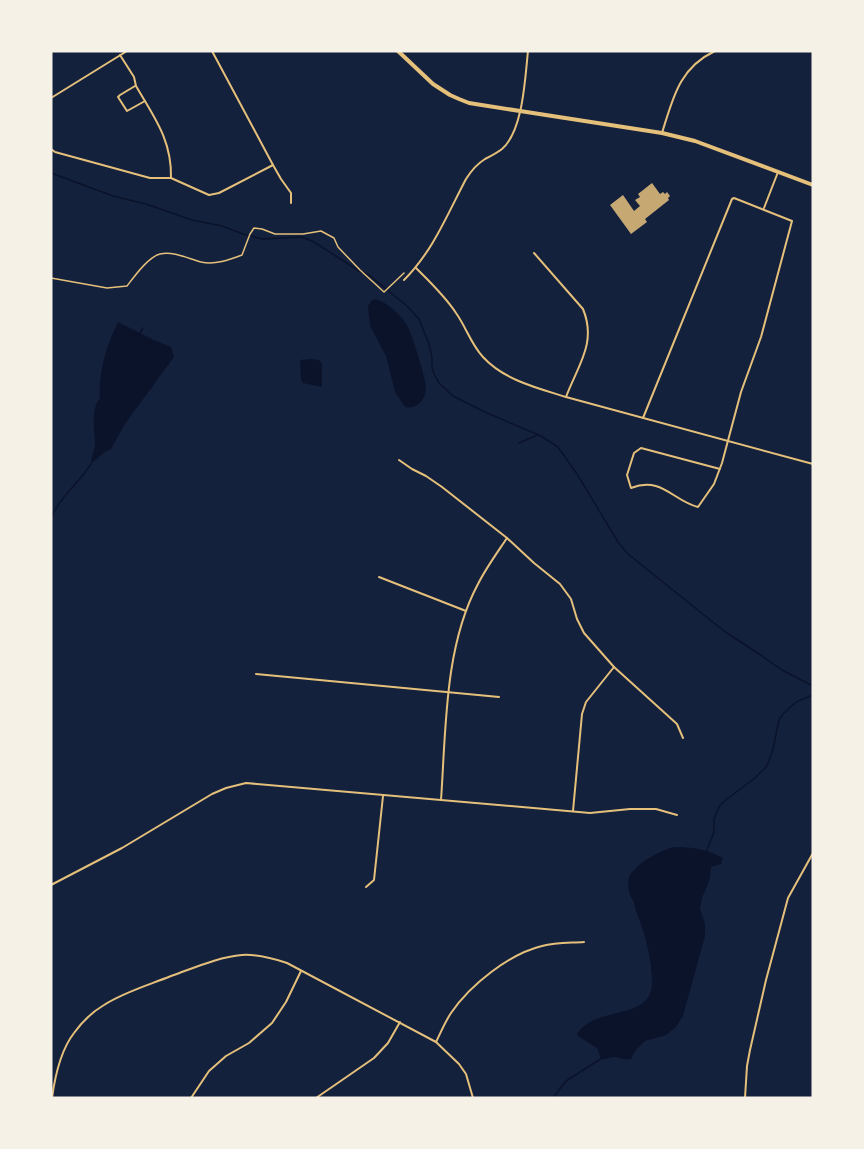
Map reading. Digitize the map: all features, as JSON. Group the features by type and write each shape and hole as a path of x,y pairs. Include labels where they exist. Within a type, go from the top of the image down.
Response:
{"main road":[{"path":"398,51 433,84 450,95 470,103 662,133 695,141 813,185"}],"street":[{"path":"51,98 127,51"},
{"path":"212,51 273,165 291,193 291,203"},
{"path":"404,280 430,249 473,169 483,160 501,150 511,140 520,111 528,51"},
{"path":"662,133 675,90 682,78 691,68 715,51"},
{"path":"120,55 162,132 169,150 171,178"},
{"path":"136,86 118,97 127,111 145,101"},
{"path":"51,149 150,178 171,178 209,195 219,193 273,165"},
{"path":"763,210 778,172"},
{"path":"643,418 732,199 792,221 760,337 741,392 720,469 714,484 698,507 688,505 662,488 646,485 631,488 627,475 634,453 641,448 720,469"},
{"path":"534,253 583,309 587,320 589,341 566,397"},
{"path":"416,268 447,301 465,327 473,345 483,357 493,366 527,385 813,464"},
{"path":"399,460 442,487 507,538 560,584 571,598 584,633 614,667 677,724 683,738"},
{"path":"441,800 453,658 466,611 477,585 507,538"},
{"path":"379,577 466,611"},
{"path":"573,811 582,714 586,702 614,667"},
{"path":"256,674 499,697"},
{"path":"51,885 122,848 212,794 246,783 590,813 656,809 676,815"},
{"path":"366,887 374,880 383,796"},
{"path":"745,1098 750,1050 773,952 788,898 813,853"},
{"path":"436,1042 461,1001 481,981 502,965 541,946 584,942"},
{"path":"52,1098 60,1060 69,1040 82,1023 100,1007 110,1000 186,971 242,955 264,956 287,963 436,1042 466,1074 473,1098"},
{"path":"191,1098 209,1071 226,1056 249,1043 272,1023 286,1002 301,970"},
{"path":"316,1098 374,1058 388,1043 400,1022"},
{"path":"321,1094 325,1098"}],"path":[{"path":"51,278 115,288 127,286 159,255 169,254 202,263 217,263 242,255 254,228 275,234 303,234 321,231 334,238 338,248 384,292 398,280"}],"water":[{"path":"375,299 397,313 407,325 412,337 426,388 423,400 413,407 405,407 395,392 386,356 370,326 368,306"},
{"path":"118,322 171,347 174,357 125,424 111,449 91,464 95,445 94,414 100,398 102,369"},
{"path":"300,360 319,360 322,364 322,387 303,383 301,379"},
{"path":"674,847 699,849 723,858 721,864 711,867 710,879 702,898 700,908 705,924 705,936 683,1016 676,1027 666,1035 645,1041 631,1059 614,1057 601,1059 597,1048 577,1034 585,1025 596,1019 643,1003 650,995 652,983 647,946 634,902 629,893 630,875 633,870 656,854"}],"building":[{"path":"652,183 660,194 667,192 670,196 669,200 645,219 647,222 631,234 610,205 623,195 634,211 640,206 635,200 640,197 638,194"}],"waterway":[{"path":"51,173 113,196 243,234 263,239 302,237 369,275 407,306 419,319 429,344 432,368 440,384 453,396 541,436 558,447 628,554 724,631 782,670 813,686"},
{"path":"140,333 143,328"},
{"path":"519,443 537,435"},
{"path":"51,518 59,503 91,464"},
{"path":"707,850 714,832 714,819 720,805 767,766 779,720 796,702 813,695"},
{"path":"553,1098 566,1081 602,1058"}]}
